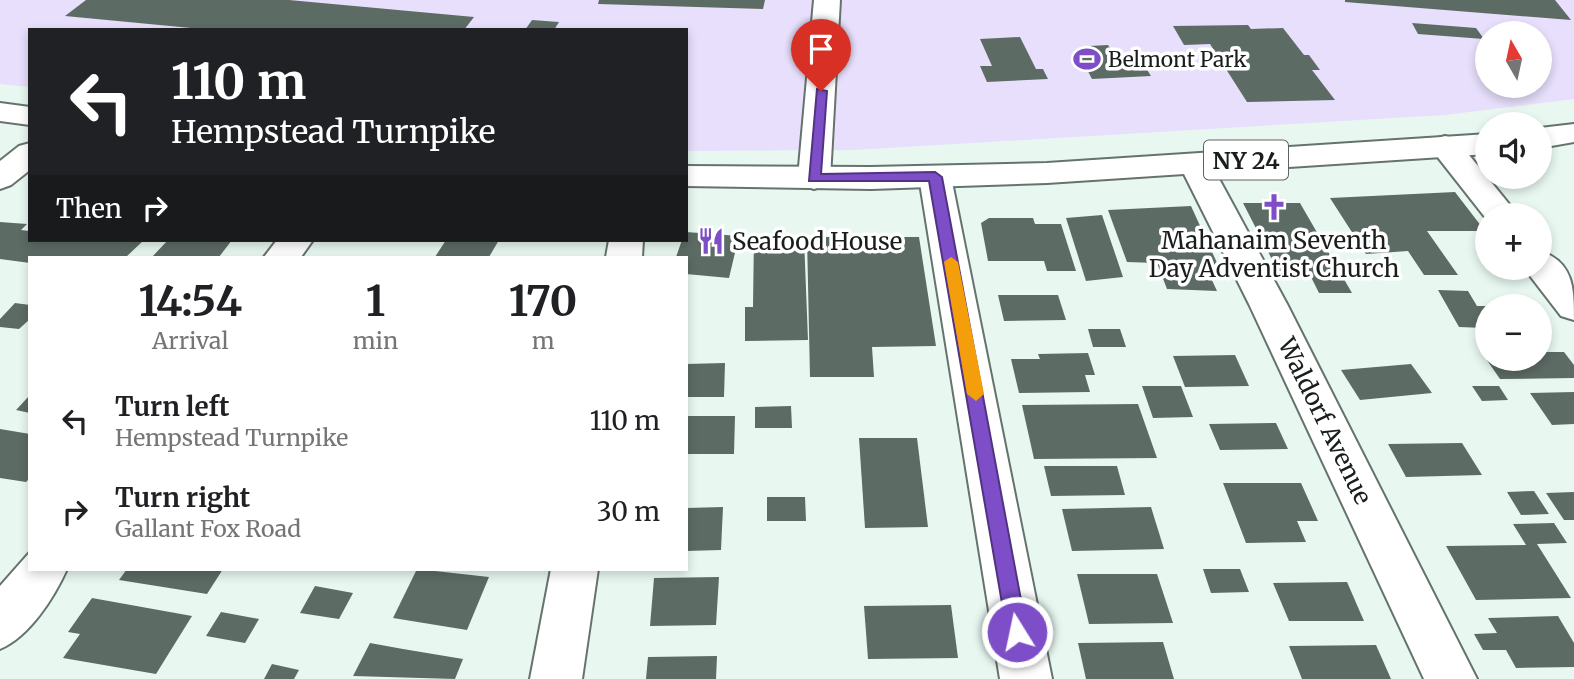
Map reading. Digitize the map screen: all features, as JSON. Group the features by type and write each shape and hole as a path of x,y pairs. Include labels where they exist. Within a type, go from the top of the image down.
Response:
{"street":[{"path":"814,178 827,0"},
{"path":"0,112 28,116"},
{"path":"1552,136 1574,133"},
{"name":"NY 24","path":"688,176 935,177 1195,164 1475,145"},
{"path":"1445,146 1491,203"},
{"path":"0,178 28,155"},
{"name":"Waldorf Avenue","path":"1195,164 1268,304 1451,679"},
{"path":"935,177 1026,679"},
{"path":"283,256 294,242"},
{"path":"1552,279 1574,306"},
{"path":"0,625 41,571"},
{"path":"556,679 574,571"}],"shaded area":[{"name":"Belmont Park","path":"0,0 1574,0 1574,99 1445,115 854,150 688,151 688,28 28,28 28,87 0,84"}],"building":[{"path":"86,0 289,0 474,17 466,28 191,28 65,16"},
{"path":"599,0 765,0 763,9 598,4"},
{"path":"1555,0 1571,20 1345,2"},
{"path":"532,20 559,22 555,28 526,28"},
{"path":"1412,23 1475,28 1475,38 1418,34"},
{"path":"1248,25 1251,29 1283,28 1320,70 1312,70 1335,100 1247,102 1210,44 1184,45 1173,26"},
{"path":"1020,37 1036,69 1043,69 1048,79 987,82 980,66 992,66 980,39"},
{"path":"1108,45 1116,58 1139,57 1151,76 1092,79 1081,58 1096,57 1089,46"},
{"path":"1455,192 1475,218 1475,231 1427,231 1458,275 1424,275 1408,251 1366,254 1330,198"},
{"path":"1243,203 1300,203 1352,293 1319,293 1311,277 1281,277"},
{"path":"1191,206 1218,265 1205,265 1217,291 1167,289 1157,263 1127,262 1108,210"},
{"path":"1102,215 1123,277 1086,281 1066,218"},
{"path":"989,218 1033,218 1035,224 1061,224 1076,271 1047,271 1044,261 988,261 981,223"},
{"path":"0,222 27,224 21,230 28,231 28,242 142,242 127,256 28,256 28,263 0,259"},
{"path":"688,232 739,236 729,278 688,274 688,256 676,256 681,242 688,242"},
{"path":"754,234 804,238 808,340 745,341 745,307 753,307"},
{"path":"807,237 919,237 936,346 872,347 874,377 810,377"},
{"path":"166,242 230,242 220,256 153,256"},
{"path":"445,242 498,242 490,256 436,256"},
{"path":"1438,290 1468,291 1475,303 1475,328 1459,327"},
{"path":"998,295 1058,295 1066,320 1004,321"},
{"path":"15,303 28,305 28,321 19,329 0,327 0,319"},
{"path":"1088,329 1120,329 1126,347 1093,347"},
{"path":"1552,352 1564,352 1574,365 1574,378 1500,379 1494,371 1552,371"},
{"path":"1088,353 1095,375 1085,375 1090,392 1019,393 1011,359 1040,359 1038,354"},
{"path":"1235,355 1249,386 1185,387 1173,356"},
{"path":"725,363 724,397 688,397 688,364"},
{"path":"1411,364 1432,393 1360,400 1341,370"},
{"path":"1142,386 1181,386 1193,417 1153,418"},
{"path":"1472,386 1499,386 1508,400 1482,401"},
{"path":"1574,392 1574,424 1552,425 1530,393"},
{"path":"28,397 28,413 16,410"},
{"path":"1138,404 1157,458 1034,459 1022,405"},
{"path":"791,406 792,428 755,428 755,407"},
{"path":"688,416 735,416 734,454 688,454"},
{"path":"1276,423 1288,449 1220,450 1209,424"},
{"path":"0,429 28,434 28,480 26,482 0,478"},
{"path":"859,438 917,438 928,527 865,528"},
{"path":"1462,443 1482,475 1406,477 1388,444"},
{"path":"1044,466 1117,466 1125,495 1051,496"},
{"path":"1223,483 1301,483 1318,521 1297,521 1306,542 1246,543"},
{"path":"1534,491 1549,514 1521,515 1507,492"},
{"path":"1574,492 1574,520 1564,520 1546,493"},
{"path":"767,497 805,497 806,521 767,521"},
{"path":"723,507 721,550 688,551 688,508"},
{"path":"1151,507 1164,549 1072,551 1062,509"},
{"path":"1554,523 1567,543 1537,544 1571,598 1476,600 1446,546 1526,545 1513,524"},
{"path":"1203,569 1240,569 1249,592 1211,593"},
{"path":"126,571 222,571 207,594 119,580"},
{"path":"416,571 489,577 467,630 393,618"},
{"path":"1077,574 1157,574 1173,623 1089,624"},
{"path":"719,577 716,625 650,626 654,578"},
{"path":"1347,582 1364,621 1289,621 1273,583"},
{"path":"315,586 353,593 339,619 300,613"},
{"path":"92,598 192,616 156,674 63,658 80,634 68,632"},
{"path":"951,605 958,658 868,659 864,606"},
{"path":"221,612 259,619 245,643 206,636"},
{"path":"1558,616 1574,643 1574,667 1516,668 1506,650 1483,650 1474,634 1497,633 1488,618"},
{"path":"1163,642 1174,679 1086,679 1078,643"},
{"path":"370,643 463,659 455,679 353,676"},
{"path":"1376,645 1391,679 1302,679 1289,646"},
{"path":"717,656 716,679 646,679 648,657"},
{"path":"272,664 299,670 294,679 264,679"}],"slow traffic":[{"path":"951,262 976,394"}],"place":[{"name":"Belmont Park","path":"1087,59"},
{"name":"Mahanaim Seventh Day Adventist Church","path":"1274,207"},
{"name":"Seafood House","path":"711,241"}],"route":[{"path":"821,91 814,178 935,177 1017,632"}]}
